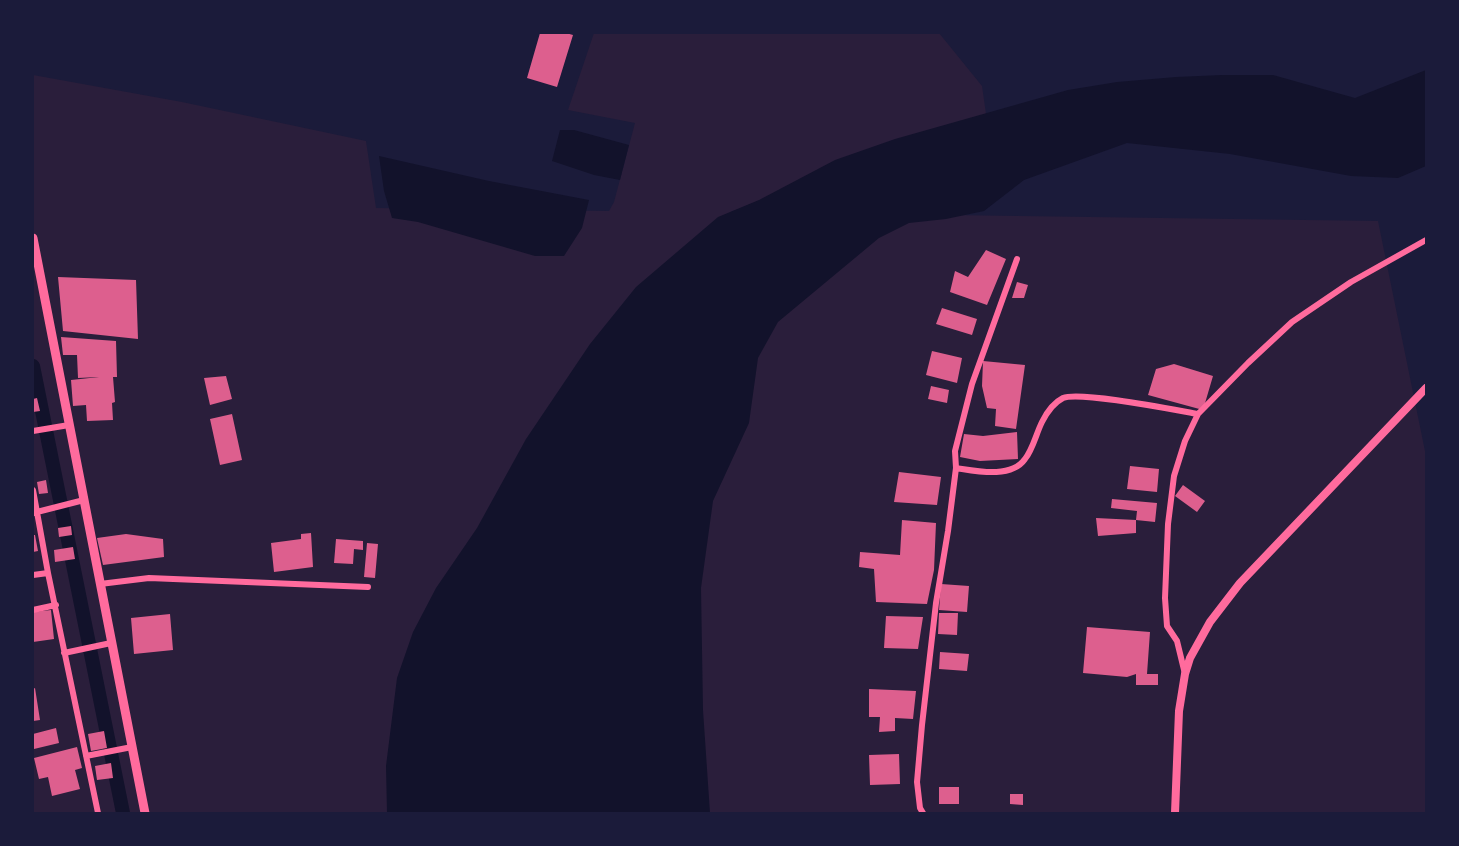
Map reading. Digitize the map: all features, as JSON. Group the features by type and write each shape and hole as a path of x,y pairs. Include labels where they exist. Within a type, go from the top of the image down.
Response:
{"main road":[{"path":"33,238 145,813"},
{"path":"1174,813 1179,711 1185,674 1190,658 1210,622 1240,583 1426,388"}],"street":[{"path":"1185,674 1177,641 1167,626 1165,598 1168,524 1174,476 1185,441 1198,414 1292,322 1350,282 1426,240"},
{"path":"923,813 920,808 917,782 922,725 936,603 956,468 955,451 972,384 1017,259"},
{"path":"956,468 991,472 1017,467 1025,459 1047,413 1054,404 1072,396 1198,414"},
{"path":"33,431 69,425"},
{"path":"33,490 36,526 56,605 98,813"},
{"path":"35,512 84,500"},
{"path":"33,575 48,573"},
{"path":"100,584 149,578 368,587"},
{"path":"33,610 56,605"},
{"path":"64,653 111,643"},
{"path":"86,756 132,747"}],"shaded area":[{"path":"594,33 939,33 982,86 986,114 949,125 731,212 1378,221 1426,456 1426,813 33,813 33,75 182,102 366,141 376,208 609,211 614,202 635,123 568,110"},
{"path":"1426,70 1426,166 1398,178 1351,176 1230,154 1127,143 1024,180 984,211 946,219 909,223 879,238 778,322 758,358 749,423 713,501 701,588 703,710 710,813 387,813 386,766 397,678 413,632 436,588 477,528 526,439 590,344 636,287 718,217 759,200 835,160 895,139 1068,90 1117,82 1176,77 1273,75 1355,98"},
{"path":"560,130 574,130 629,145 620,180 594,175 552,161"},
{"path":"379,156 489,181 589,200 582,228 564,256 535,256 418,222 392,218 384,191"}],"building":[{"path":"540,33 573,35 557,87 527,78"},
{"path":"986,250 1006,259 987,305 950,292 955,271 968,277"},
{"path":"58,277 136,280 138,339 63,331"},
{"path":"1017,282 1028,285 1024,298 1012,298"},
{"path":"942,308 977,319 972,335 936,324"},
{"path":"61,337 116,341 117,377 113,377 115,402 112,403 113,420 87,421 86,405 73,406 71,380 99,377 78,378 77,355 63,355"},
{"path":"932,351 962,358 957,383 926,375"},
{"path":"983,361 1025,365 1016,429 995,426 996,409 987,408 982,386"},
{"path":"1174,364 1213,376 1203,410 1148,395 1156,369"},
{"path":"226,376 232,399 210,405 204,378"},
{"path":"931,386 949,390 947,403 928,399"},
{"path":"37,398 40,411 33,412 33,399"},
{"path":"232,414 242,460 220,465 210,419"},
{"path":"1017,432 1018,459 980,461 960,457 964,434 983,436"},
{"path":"1130,466 1159,469 1157,492 1127,489"},
{"path":"899,472 941,477 937,505 894,502"},
{"path":"46,480 48,493 39,494 37,482"},
{"path":"1183,485 1205,501 1197,512 1175,496"},
{"path":"1112,499 1157,503 1155,522 1136,520 1137,511 1111,508"},
{"path":"1096,518 1136,520 1136,533 1098,536"},
{"path":"902,520 936,523 934,570 927,604 876,602 874,569 859,567 860,552 900,555"},
{"path":"71,526 72,535 59,537 58,528"},
{"path":"311,533 313,567 274,572 271,543 301,539 301,534"},
{"path":"126,534 163,539 164,557 103,565 97,538"},
{"path":"33,535 35,535 38,551 33,552"},
{"path":"336,539 363,541 363,550 354,549 353,564 334,563"},
{"path":"367,543 378,544 375,578 364,577"},
{"path":"73,547 75,559 55,562 54,550"},
{"path":"941,584 969,586 967,612 939,610"},
{"path":"51,610 54,639 33,642 33,612"},
{"path":"939,613 958,613 957,635 938,634"},
{"path":"170,614 173,650 134,654 131,618"},
{"path":"886,616 923,617 918,649 884,648"},
{"path":"1087,627 1150,632 1147,674 1158,674 1158,685 1136,685 1136,674 1127,677 1083,673"},
{"path":"940,652 969,654 967,671 939,669"},
{"path":"35,688 40,720 33,721 33,689"},
{"path":"869,689 916,691 913,719 895,718 895,731 879,732 880,717 869,717"},
{"path":"56,728 59,743 34,749 33,734"},
{"path":"104,731 107,748 91,751 88,734"},
{"path":"77,747 82,768 75,770 80,789 52,796 48,777 39,779 34,758"},
{"path":"899,754 900,784 870,785 869,755"},
{"path":"111,763 113,778 97,780 95,766"},
{"path":"939,787 959,787 959,804 939,804"},
{"path":"1010,794 1023,794 1023,805 1010,804"}],"waterway":[{"path":"33,366 123,813"}]}
